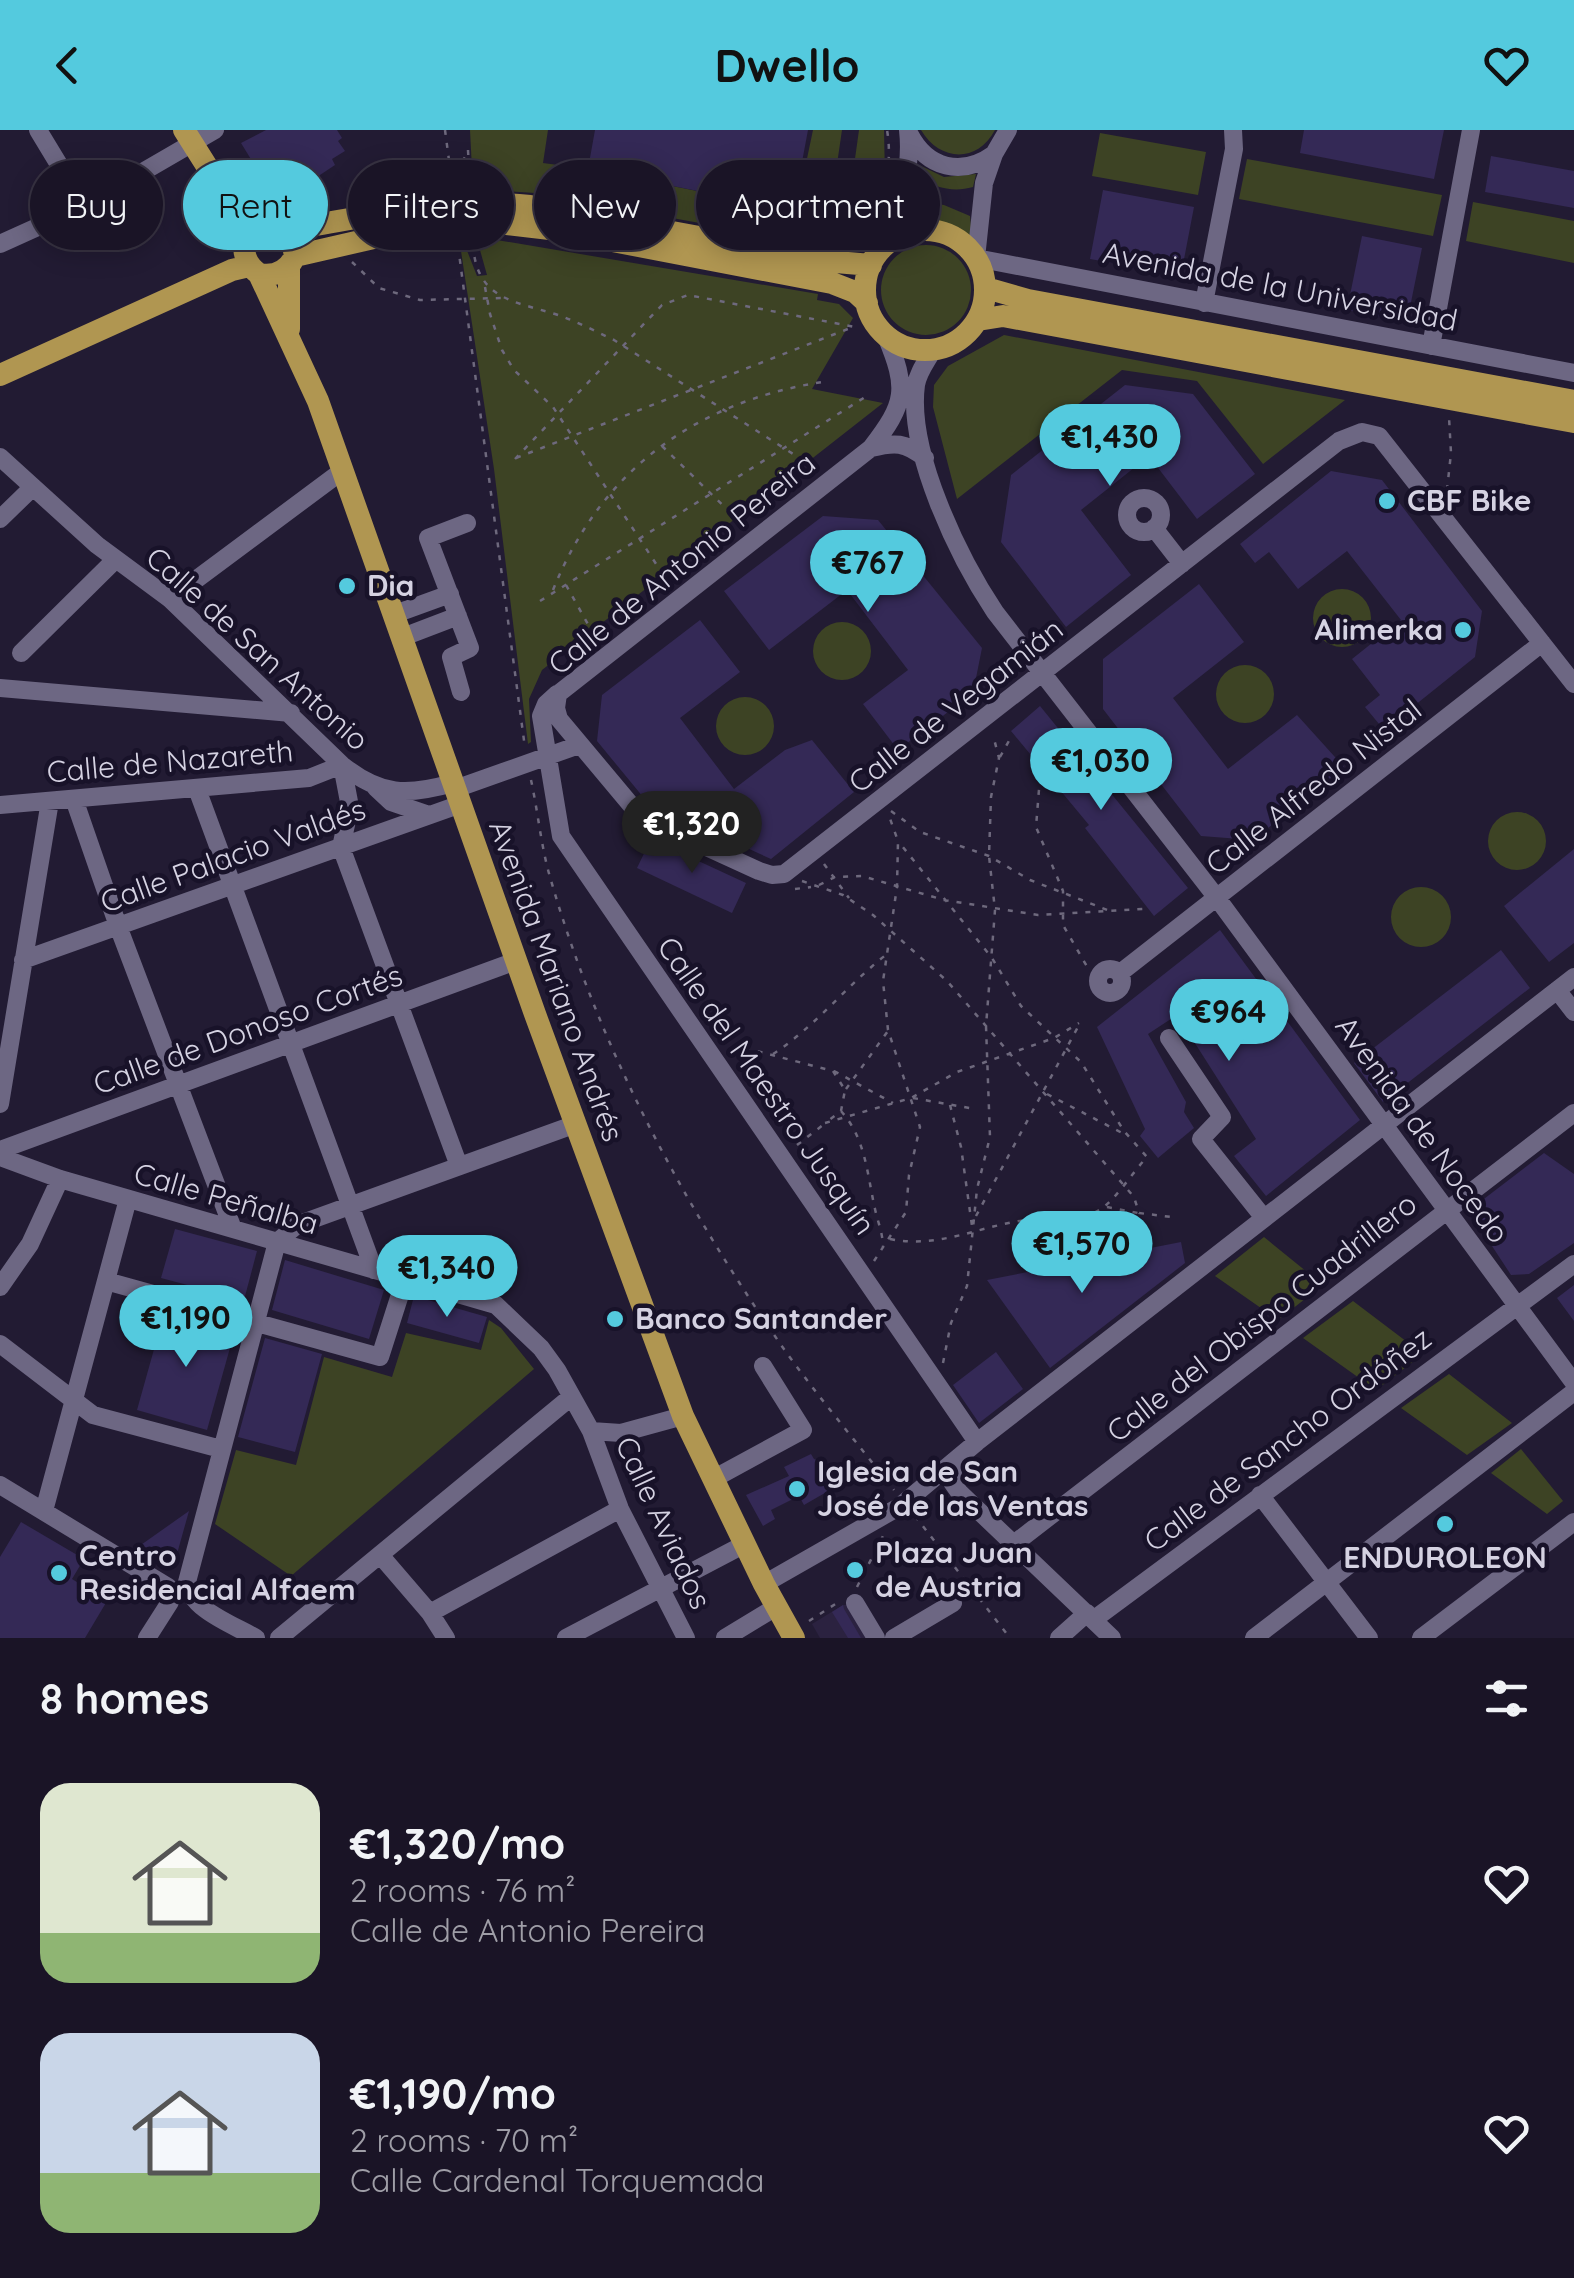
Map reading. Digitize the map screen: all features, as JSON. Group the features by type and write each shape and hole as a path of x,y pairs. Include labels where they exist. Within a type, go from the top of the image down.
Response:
{"main road":[{"name":"Avenida Mariano Andrés","path":"188,137 204,160"},
{"path":"514,208 530,206 836,262 876,257"},
{"path":"514,219 832,283 855,292 886,336 916,350 933,350 961,338 978,320 986,288 976,258 963,243 936,231 906,233 876,257 866,284 866,303"},
{"path":"249,257 274,275 292,261 348,242"},
{"name":"Avenida Mariano Andrés","path":"246,250 289,332 318,401 683,1416 764,1584 776,1606 799,1631"},
{"path":"0,375 232,270 249,257 250,250"},
{"name":"Avenida Mariano Andrés","path":"289,332 292,250"},
{"path":"0,358 249,257"},
{"name":"Avenida de la Universidad","path":"986,288 1028,300 1574,401"},
{"path":"978,320 1003,316 1574,422"}],"street":[{"path":"38,130 56,160"},
{"path":"153,160 188,137 215,130"},
{"path":"976,258 984,183 1008,130"},
{"path":"1204,303 1234,149 1233,130"},
{"path":"1431,346 1471,130"},
{"path":"909,132 926,158 954,168 968,167 994,154"},
{"path":"876,257 906,190 909,132"},
{"path":"0,244 30,230"},
{"name":"Avenida de la Universidad","path":"976,258 1574,373"},
{"name":"Calle de Antonio Pereira","path":"759,871 641,817 559,718 558,694 871,448 895,418 901,394 896,359 886,336"},
{"name":"Avenida de Nocedo","path":"933,350 916,384 917,420 946,520 974,580 1042,674 1217,898 1574,1383"},
{"name":"Calle de Vegamián","path":"759,871 772,876 797,866 1340,441 1362,432 1379,436 1542,643"},
{"path":"871,448 894,442 908,445 925,458"},
{"name":"Calle de San Antonio","path":"0,456 116,559 170,600 342,765 376,788 456,792"},
{"path":"170,600 342,471"},
{"path":"0,519 34,488"},
{"path":"462,692 450,657 470,648 428,538 467,523"},
{"path":"1154,528 1182,564"},
{"path":"21,652 116,559"},
{"path":"395,614 450,594"},
{"path":"403,637 458,616"},
{"path":"1542,643 1574,684"},
{"name":"Calle Alfredo Nistal","path":"1120,973 1542,643"},
{"path":"0,688 290,713"},
{"name":"Calle del Maestro Jusquín","path":"558,694 546,704 541,716 561,836 977,1442"},
{"path":"456,792 578,745"},
{"path":"342,765 350,802 348,828 341,846 458,1166"},
{"name":"Calle de Nazareth","path":"0,805 309,778 342,765"},
{"path":"197,788 374,1270"},
{"path":"350,802 376,788"},
{"path":"376,788 391,802 430,816"},
{"path":"376,788 382,803 380,833"},
{"name":"Calle Palacio Valdés","path":"23,960 430,816 456,792"},
{"path":"74,799 233,1229"},
{"path":"0,1104 50,801"},
{"name":"Calle de Donoso Cortés","path":"0,1154 516,960"},
{"path":"904,1503 1574,976"},
{"path":"1557,990 1574,1012"},
{"path":"1168,1038 1222,1117 1201,1138 1264,1218"},
{"name":"Calle del Obispo Cuadrillero","path":"1015,1543 1574,1112"},
{"path":"256,1638 196,1602 188,1592 188,1582 277,1242 298,1225 576,1124"},
{"name":"Calle Peñalba","path":"0,1154 60,1179 496,1305 540,1348 571,1397"},
{"path":"0,1287 30,1244 60,1179"},
{"path":"44,1512 128,1199"},
{"name":"Calle de Sancho Ordóñez","path":"1059,1638 1574,1264"},
{"path":"106,1281 380,1357 406,1279"},
{"path":"0,1344 93,1415 221,1449"},
{"path":"713,1480 804,1430 763,1366"},
{"path":"1254,1638 1574,1392"},
{"path":"279,1638 571,1397"},
{"name":"Calle Aviados","path":"571,1397 591,1431 620,1510 686,1638"},
{"path":"591,1431 620,1432 683,1416"},
{"path":"954,1461 952,1482 959,1492 1112,1638"},
{"path":"0,1485 168,1587 170,1602 147,1638"},
{"path":"764,1584 904,1503 937,1489 959,1492"},
{"path":"1260,1495 1369,1638"},
{"path":"430,1613 620,1510"},
{"path":"1420,1638 1574,1522"},
{"path":"566,1638 745,1544"},
{"path":"381,1556 446,1638"},
{"path":"852,1597 876,1638"},
{"path":"894,1638 953,1603"},
{"path":"725,1638 776,1606"}],"path":[{"path":"445,130 452,184 468,150"},
{"path":"888,130 889,160"},
{"path":"460,250 526,753"},
{"path":"474,254 502,350 514,370 558,414 666,579"},
{"path":"352,262 379,288 420,300 503,298 580,324 623,346 812,466"},
{"path":"485,284 503,298"},
{"path":"688,295 855,326 515,459 558,414 662,306 688,295"},
{"path":"552,594 579,536 610,494 661,446 723,409 776,390 822,382"},
{"path":"540,601 870,394"},
{"path":"1447,490 1449,415"},
{"path":"661,446 740,522"},
{"path":"566,585 594,635"},
{"path":"992,728 999,758"},
{"path":"938,1384 951,1323 968,1286 977,1190 990,1137 986,1026 995,910 989,856 990,796 999,758 1010,739"},
{"path":"1040,777 1036,828 1063,891 1064,924 1089,970"},
{"path":"531,778 550,876 605,1034 646,1124 740,1284 788,1355 1010,1638"},
{"path":"890,1239 911,1243 942,1241 1026,1220 1084,1218 1105,1207 1147,1157 1128,1135 1081,1062 1022,1006 992,958 898,841 886,808 920,832 989,856 1030,880 1113,913"},
{"path":"874,1262 906,1212 909,1175 920,1127 888,1030 883,981 897,887 898,841"},
{"path":"820,860 850,899 947,981 1134,1196 1139,1213"},
{"path":"797,888 816,887 835,877 862,876 995,910 1064,915 1143,909"},
{"path":"796,879 850,899"},
{"path":"772,1054 791,1042 859,976 888,954"},
{"path":"825,1123 912,1098 957,1072 1054,1038 1079,1024 975,1217"},
{"path":"796,1146 841,1110 845,1090 888,1030"},
{"path":"745,1048 833,1071 895,1104"},
{"path":"833,1071 845,1090"},
{"path":"1041,1090 1128,1135"},
{"path":"912,1098 976,1109"},
{"path":"950,1104 961,1146 974,1233"},
{"path":"841,1110 870,1170 883,1249"},
{"path":"1105,1207 1172,1217"},
{"path":"799,1631 852,1597 886,1530"}],"shaded area":[{"path":"847,1605 866,1638 820,1638 812,1624"}],"green space":[{"path":"470,130 548,130 543,160 534,160 534,193 514,192 514,160 472,160"},
{"path":"813,130 842,130 838,160 807,160"},
{"path":"859,130 884,130 885,160 855,160"},
{"path":"921,130 995,130 978,149 958,154 938,148"},
{"path":"1100,133 1206,152 1198,195 1092,176"},
{"path":"1247,159 1442,195 1433,236 1239,199"},
{"path":"976,174 973,187 940,186 940,175"},
{"path":"676,187 696,191 696,222 676,219"},
{"path":"1473,202 1574,221 1574,263 1466,241"},
{"path":"940,205 970,216 972,237 940,223"},
{"path":"514,243 534,246 534,250 556,250 818,294 817,300 839,304 853,318 812,389 883,403 542,670 529,699 528,744 494,469 461,251 467,250 477,276 487,275 480,250 514,250"},
{"path":"943,248 958,258 970,281 968,307 958,322 943,332 909,332 894,322 884,307 884,273 894,258 906,250"},
{"path":"1004,335 1345,400 1263,464 1197,381 1122,370 957,499 933,407 934,385 948,366"},
{"path":"1342,589 1362,598 1371,618 1362,638 1342,647 1322,638 1313,618 1322,598"},
{"path":"842,622 862,631 871,651 862,671 842,680 822,671 813,651 822,631"},
{"path":"1245,665 1266,673 1274,694 1266,715 1245,723 1224,715 1216,694 1224,673"},
{"path":"745,697 766,705 774,726 766,747 745,755 724,747 716,726 724,705"},
{"path":"1517,812 1537,821 1546,841 1537,861 1517,870 1497,861 1488,841 1497,821"},
{"path":"1421,887 1442,896 1451,917 1442,938 1421,947 1400,938 1391,917 1400,896"},
{"path":"1264,1237 1323,1285 1278,1320 1215,1276"},
{"path":"1353,1301 1423,1354 1376,1390 1303,1338"},
{"path":"489,1320 501,1328 534,1369 291,1576 215,1524 236,1450 296,1465 324,1357 392,1377 406,1333 481,1350"},
{"path":"1449,1374 1512,1423 1467,1455 1401,1408"},
{"path":"1521,1449 1563,1501 1547,1514 1491,1473"}],"building":[{"path":"266,130 337,130 345,151 332,159 335,165 328,170 328,160 251,160 241,143"},
{"path":"595,130 808,130 802,160 696,160 696,191 676,187 676,160 590,160"},
{"path":"1304,130 1444,130 1434,179 1300,153"},
{"path":"1491,156 1574,171 1574,208 1485,192"},
{"path":"1103,190 1194,207 1181,275 1090,259"},
{"path":"1362,236 1422,248 1407,322 1347,310"},
{"path":"1125,385 1193,394 1255,474 1197,519 1149,456 1081,510 1131,575 1066,627 1001,542 1011,475"},
{"path":"1331,471 1382,480 1482,611 1475,657 1384,730 1365,707 1380,695 1352,659 1401,620 1347,551 1298,589 1269,552 1255,563 1240,544"},
{"path":"823,516 878,520 982,648 973,693 898,750 863,704 908,670 847,590 769,650 724,591"},
{"path":"1199,584 1244,642 1173,698 1228,769 1297,715 1344,767 1253,840 1201,836 1103,709 1103,659"},
{"path":"700,620 740,672 680,718 734,789 785,750 812,740 854,792 771,859 648,803 597,741 602,695"},
{"path":"1040,706 1188,888 1154,916 1085,828 1089,825 1011,731"},
{"path":"651,839 746,883 732,913 637,868"},
{"path":"1574,849 1574,943 1549,962 1504,906"},
{"path":"1220,930 1360,1120 1266,1196 1234,1156 1256,1139 1177,1015 1148,1034 1186,1102 1184,1112 1194,1128 1158,1158 1140,1136 1145,1129 1097,1027"},
{"path":"1501,950 1530,988 1383,1102 1354,1063"},
{"path":"1544,1153 1574,1174 1574,1243 1529,1274 1511,1275 1475,1220 1476,1205"},
{"path":"175,1229 257,1251 244,1300 161,1278"},
{"path":"1181,1242 1185,1263 1050,1368 987,1280"},
{"path":"285,1260 384,1290 369,1339 272,1310"},
{"path":"1574,1285 1574,1321 1557,1298"},
{"path":"414,1296 487,1317 479,1343 407,1323"},
{"path":"165,1310 235,1330 207,1430 137,1410"},
{"path":"265,1338 322,1354 295,1452 238,1437"},
{"path":"996,1352 1023,1389 979,1423 953,1385"},
{"name":"Iglesia de San José de las Ventas","path":"811,1454 831,1470 830,1490 804,1505 799,1496 771,1510 775,1519 763,1526 746,1495 789,1476 784,1467"},
{"path":"189,1511 175,1561 168,1567 138,1547"},
{"name":"Centro Residencial Alfaem","path":"21,1522 84,1559 72,1579 107,1601 85,1638 0,1638 0,1557"},
{"path":"843,1605 861,1638 848,1638 832,1612"}],"place":[{"name":"CBF Bike","path":"1387,501"},
{"name":"Dia","path":"347,586"},
{"name":"Alimerka","path":"1463,630"},
{"name":"Banco Santander","path":"615,1319"},
{"name":"Iglesia de San José de las Ventas","path":"797,1489"},
{"name":"ENDUROLEON","path":"1445,1524"},
{"name":"Plaza Juan de Austria","path":"855,1570"},
{"name":"Centro Residencial Alfaem","path":"59,1573"}]}
